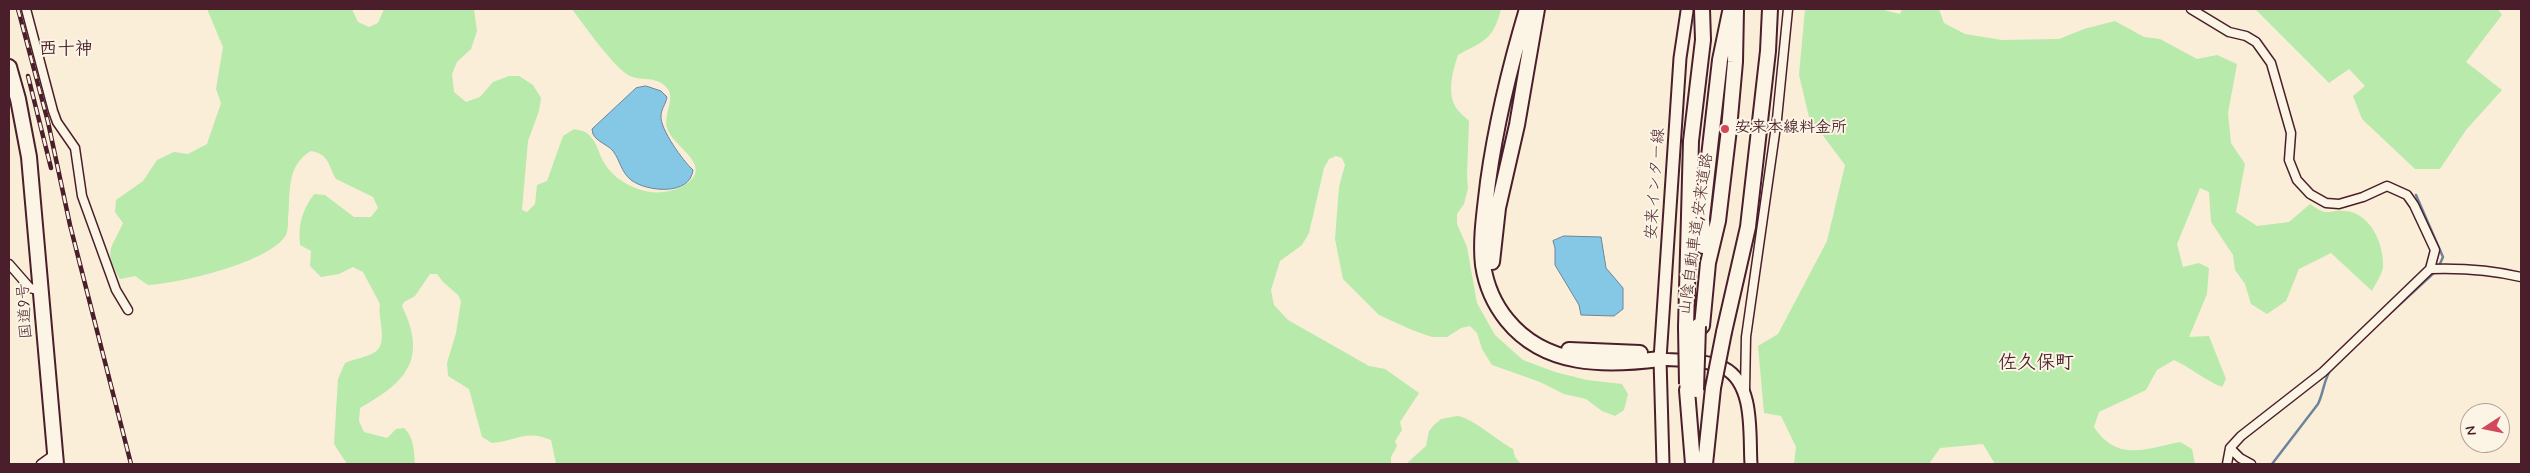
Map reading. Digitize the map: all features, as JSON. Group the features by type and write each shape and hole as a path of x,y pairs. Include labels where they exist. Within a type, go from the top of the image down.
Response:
{"highway":[{"path":"1518,9 1508,79 1490,170 1483,234 1483,264 1487,285 1499,311 1516,332 1536,346 1560,357 1590,363 1660,359"},
{"path":"1508,79 1526,9"},
{"path":"1537,9 1517,125 1504,172 1493,239 1492,264 1495,282 1506,306 1520,324 1533,334 1563,349 1584,353 1637,352 1660,359"},
{"path":"1526,77 1539,25 1546,9"},
{"path":"1702,9 1703,40 1691,141 1695,327 1705,464"},
{"path":"1708,246 1702,218 1720,60 1731,9"},
{"path":"1708,246 1726,214 1742,63 1736,9"},
{"path":"1694,464 1699,389 1724,332 1748,227 1764,88 1770,9"},
{"name":"国道9号","path":"9,67 30,157 55,459"},
{"name":"山陰自動車道;安来道路","path":"1695,327 1708,246"},
{"path":"1699,389 1701,464"}],"main road":[{"name":"安来インター線","path":"1662,464 1660,359 1680,58 1687,11"},
{"path":"1660,359 1711,364 1725,368 1739,382 1744,396 1751,464"}],"street":[{"path":"26,9 53,111 57,122 75,148 82,196 116,290 128,310"},
{"path":"1744,396 1746,337 1777,119 1788,9"},
{"path":"2191,9 2229,32 2246,36 2256,42 2271,63 2291,133 2289,160 2297,180 2310,194 2326,203 2339,204 2363,197 2386,186 2407,195 2430,235 2435,250 2430,270 2323,372 2241,436 2230,448 2227,464"},
{"path":"9,264 30,288 42,291"},
{"path":"2430,270 2455,268 2521,277"},
{"path":"2230,448 2240,458 2251,464"},
{"path":"41,464 55,459"}],"green space":[{"path":"207,9 352,9 358,22 369,27 378,23 384,9 474,9 477,31 471,49 457,62 452,74 454,92 466,102 480,97 493,82 509,76 519,76 533,85 541,98 539,111 528,141 522,210 527,212 535,204 537,185 547,181 563,136 574,129 588,134 608,168 617,178 635,188 651,192 672,191 692,180 696,172 695,165 667,128 670,97 667,88 658,81 628,75 599,45 572,9 1501,9 1494,28 1486,39 1458,55 1451,87 1455,106 1469,121 1468,188 1464,204 1457,214 1457,224 1467,247 1477,303 1495,335 1523,360 1555,372 1587,380 1622,384 1628,394 1624,410 1615,416 1602,411 1586,399 1564,394 1540,382 1492,365 1482,349 1477,333 1470,326 1461,328 1447,337 1432,337 1379,315 1343,279 1335,239 1339,187 1345,165 1342,158 1336,156 1329,159 1324,168 1309,233 1302,245 1280,261 1271,290 1274,305 1288,320 1369,366 1385,369 1419,393 1400,422 1402,430 1395,441 1397,446 1391,457 1391,464 556,464 551,440 528,436 492,443 482,437 469,389 448,376 447,363 456,333 461,301 458,295 437,274 430,274 415,296 404,302 402,306 410,325 413,341 412,355 408,368 390,389 360,408 359,421 364,432 387,438 396,429 404,428 412,440 415,464 347,464 334,444 338,379 345,363 372,354 379,348 382,336 380,304 363,272 353,267 339,274 321,277 310,266 311,251 300,245 300,224 306,206 314,194 325,195 354,217 371,217 378,208 373,197 336,179 325,157 311,151 297,164 293,173 286,235 277,245 262,254 243,263 201,276 148,285 135,276 120,279 110,255 112,245 123,223 115,212 116,200 143,181 157,160 174,152 188,154 207,144 221,103 216,89 223,47"},
{"path":"1805,9 1880,9 1900,14 1902,9 1939,9 1944,23 1965,34 2002,40 2059,39 2084,29 2115,21 2144,37 2160,39 2197,59 2217,55 2237,64 2228,113 2231,143 2245,164 2236,212 2257,226 2289,222 2310,204 2325,212 2346,211 2355,213 2369,224 2378,240 2383,258 2380,276 2372,291 2331,253 2299,269 2286,301 2267,314 2251,304 2245,284 2235,270 2233,255 2211,222 2209,192 2200,188 2177,244 2183,267 2199,263 2209,268 2207,294 2189,337 2209,336 2226,379 2222,387 2174,360 2157,370 2146,390 2099,412 2094,427 2103,438 2112,445 2122,449 2143,450 2180,442 2192,449 2195,464 1995,464 1983,444 1940,448 1929,464 1794,464 1796,447 1781,416 1764,413 1758,346 1778,334 1827,241 1845,165 1809,117 1799,75"},
{"path":"2255,9 2498,9 2502,15 2466,62 2502,90 2466,130 2440,169 2415,169 2362,119 2353,96 2365,86 2349,69 2329,83"},
{"path":"1457,416 1477,425 1513,449 1515,457 1521,464 1406,464 1426,446 1429,431 1434,425 1441,419"}],"water":[{"path":"646,86 661,91 667,97 661,113 664,129 684,160 693,170 690,178 676,188 657,189 631,180 613,151 593,134 592,129 636,88"},
{"path":"1564,236 1601,237 1606,268 1623,288 1623,309 1614,316 1581,315 1579,305 1555,265 1553,241"}],"waterway":[{"path":"2416,195 2443,257 2439,266"},
{"path":"2361,340 2436,271"},
{"path":"2272,464 2318,404 2327,376 2332,368"}],"railway":[{"path":"18,9 48,122 70,225 131,464"},
{"path":"28,76 51,168"}],"place":[{"name":"安来本線料金所","path":"1725,129"}],"district":[{"name":"西十神","path":"66,50"},
{"name":"佐久保町","path":"2036,364"}]}
